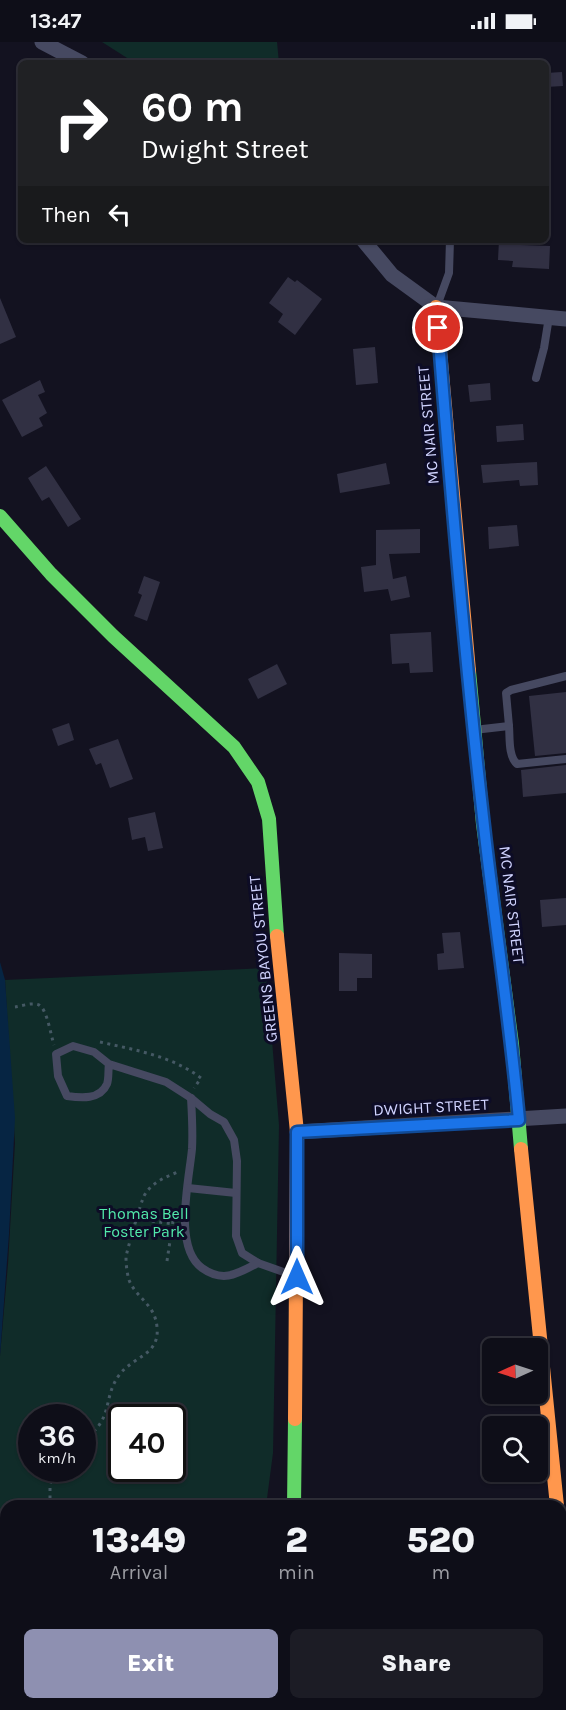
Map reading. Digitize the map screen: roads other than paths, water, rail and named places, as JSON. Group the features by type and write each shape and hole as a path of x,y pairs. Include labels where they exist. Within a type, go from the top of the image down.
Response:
{"street":[{"path":"42,42 76,60"},
{"path":"365,243 392,275 436,307 566,319"},
{"name":"MC NAIR STREET","path":"436,307 474,730 512,1044 524,1188 556,1500"},
{"name":"GREENS BAYOU STREET","path":"0,516 58,582 234,747 258,782 270,819 274,914 297,1132 294,1500"},
{"name":"DWIGHT STREET","path":"297,1132 566,1116"}],"lane":[{"path":"436,307 449,273 450,243"},
{"path":"536,378 549,317"},
{"path":"566,676 519,687 506,693 513,760 517,764 566,759"},
{"path":"474,730 509,726"},
{"path":"109,1064 106,1084 100,1092 86,1098 67,1096 58,1076 56,1054 73,1046 94,1052 109,1064 166,1082 191,1095 210,1114 224,1122 234,1140 237,1193 236,1236 242,1253 258,1263 297,1277"},
{"path":"191,1095 193,1132 188,1188 186,1238 188,1250 196,1264 213,1276 236,1275 258,1263"},
{"path":"188,1188 237,1193"}],"water":[{"path":"0,962 5,980 15,1118 0,1356"}],"park label":[{"name":"Thomas Bell Foster Park","path":"144,1222"}]}
